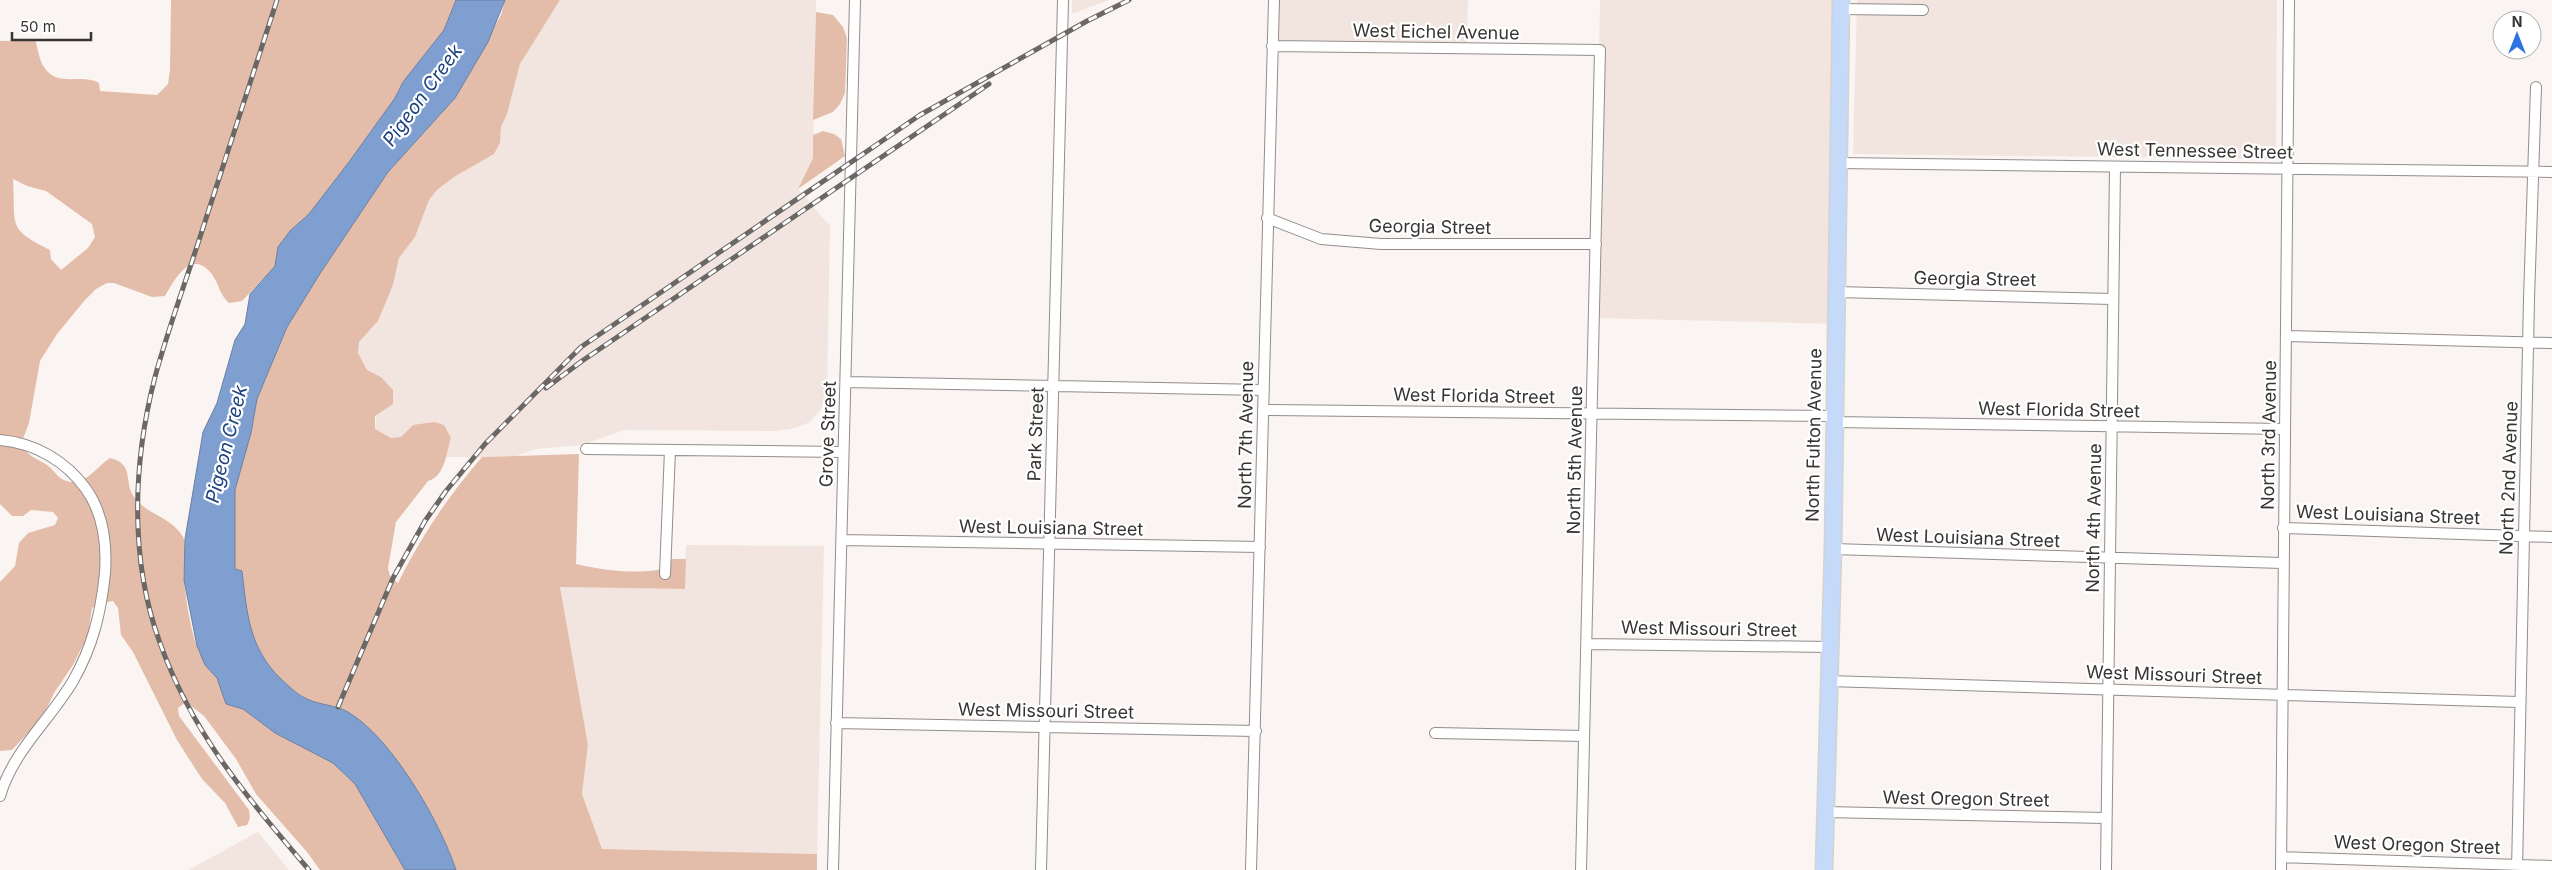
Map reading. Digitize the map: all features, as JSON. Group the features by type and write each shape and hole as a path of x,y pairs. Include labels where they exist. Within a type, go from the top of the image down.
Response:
{"main road":[{"name":"North Fulton Avenue","path":"1824,870 1832,549 1841,4"}],"street":[{"name":"Grove Street","path":"833,870 855,0"},
{"name":"Park Street","path":"1041,870 1063,0"},
{"name":"North 7th Avenue","path":"1251,870 1274,0"},
{"name":"North 3rd Avenue","path":"2281,870 2282,563 2289,0"},
{"path":"1841,4 1923,10"},
{"name":"West Eichel Avenue","path":"1272,46 1600,50"},
{"name":"North 5th Avenue","path":"1582,870 1600,50"},
{"name":"North 2nd Avenue","path":"2517,867 2523,536 2532,172 2536,87"},
{"name":"West Tennessee Street","path":"1838,163 2552,172"},
{"name":"North 4th Avenue","path":"2106,870 2115,166"},
{"name":"Georgia Street","path":"1267,218 1321,239 1380,244 1596,244"},
{"name":"Georgia Street","path":"1836,292 2112,299"},
{"path":"2286,336 2552,343"},
{"path":"846,382 1264,390"},
{"name":"West Florida Street","path":"1263,410 1592,414 2284,430"},
{"path":"0,440 29,445 46,453 78,478 88,492 99,515 106,558 99,618 87,652 72,682 21,753 0,796"},
{"path":"586,450 843,452"},
{"path":"665,574 670,450"},
{"name":"West Louisiana Street","path":"2283,528 2552,537"},
{"name":"West Louisiana Street","path":"842,540 1260,547"},
{"name":"West Louisiana Street","path":"1832,549 2282,563"},
{"name":"West Missouri Street","path":"1587,644 1829,647"},
{"name":"West Missouri Street","path":"1828,681 2520,702"},
{"name":"West Missouri Street","path":"836,724 1256,731"},
{"path":"1435,733 1584,736"},
{"name":"West Oregon Street","path":"1825,812 2106,818"},
{"name":"West Oregon Street","path":"2281,857 2517,867 2552,866"}],"shaded area":[{"path":"171,0 456,0 444,30 403,82 395,98 349,162 309,214 290,231 278,247 275,266 242,301 229,303 223,296 211,273 203,266 196,264 190,265 183,270 165,296 152,297 114,283 107,283 96,289 57,334 40,361 29,423 21,444 29,454 47,465 64,480 71,482 84,479 110,458 123,464 134,497 139,503 173,525 183,537 185,545 184,579 192,631 199,652 217,679 226,704 243,709 275,733 333,763 355,784 405,870 320,870 307,852 256,794 236,759 204,716 186,702 178,708 179,716 249,810 250,818 247,825 238,827 225,803 202,779 177,740 133,652 121,635 118,608 113,601 98,604 92,608 88,635 73,665 54,693 42,718 12,750 0,751 0,582 15,566 19,543 28,533 55,525 58,518 53,512 31,510 23,516 12,516 0,504 0,41 35,40 41,61 49,73 62,79 92,80 99,83 100,91 157,95 168,84","holes":["13,179 27,186 46,191 92,224 95,237 88,248 61,270 51,259 50,250 26,236 16,224"]},
{"path":"505,0 560,0 520,64 507,114 501,127 500,143 494,154 454,177 437,190 429,200 415,237 399,258 393,285 378,321 359,342 358,353 367,370 381,377 393,390 393,404 375,416 375,429 391,438 401,437 413,425 434,422 444,425 451,438 446,457 438,475 428,481 396,522 388,568 390,576 398,583 436,517 457,487 482,457 579,454 576,564 635,572 658,570 668,567 672,559 686,559 685,589 560,587 588,745 582,794 602,849 817,854 817,870 456,870 439,829 426,806 397,761 381,741 348,712 310,700 295,692 270,667 262,655 251,630 242,571 235,569 235,490 251,433 257,399 287,327 321,272 388,172 455,98 501,15"},
{"path":"560,0 816,0 813,158 798,189 830,226 827,396 821,409 810,422 795,428 777,431 624,430 582,445 536,449 516,456 482,457 445,457 451,438 391,438 375,429 381,377 367,370 358,353 359,342 378,321 393,285 399,258 415,237 429,200 437,190 454,177 494,154 500,143 501,127 507,114 520,64"},
{"path":"1072,0 1109,0 1072,14"},
{"path":"1274,0 1468,0 1467,48 1272,46"},
{"path":"1600,0 1841,0 1836,324 1594,318"},
{"path":"1857,0 2277,0 2276,159 1853,154"},
{"path":"816,12 833,15 843,27 847,38 845,93 840,104 833,112 813,120"},
{"path":"823,131 834,134 841,139 845,156 798,189 813,158 813,135"},
{"path":"686,545 824,546 817,854 602,849 582,794 588,745 560,587 685,589"},
{"path":"258,832 289,870 188,870"}],"water":[{"name":"Pigeon Creek","path":"456,0 505,0 488,42 455,98 388,172 321,272 287,327 257,399 251,433 235,490 235,569 242,571 251,629 262,655 281,679 298,694 310,700 348,712 365,724 381,741 397,761 426,806 449,850 456,870 405,870 355,784 333,763 275,733 243,709 226,704 217,678 205,665 197,646 184,580 185,539 203,432 217,403 235,340 245,324 250,294 275,266 278,247 290,231 309,214 349,162 395,98 403,82 444,30"}],"railway":[{"path":"277,0 155,377 142,443 139,476 139,544 143,578 150,611 173,676 188,707 205,736 243,790 309,870"},
{"path":"338,707 393,578 425,521 446,491 485,444 581,347 920,115 1087,21 1129,0"},
{"path":"546,388 582,361 989,84"}]}
